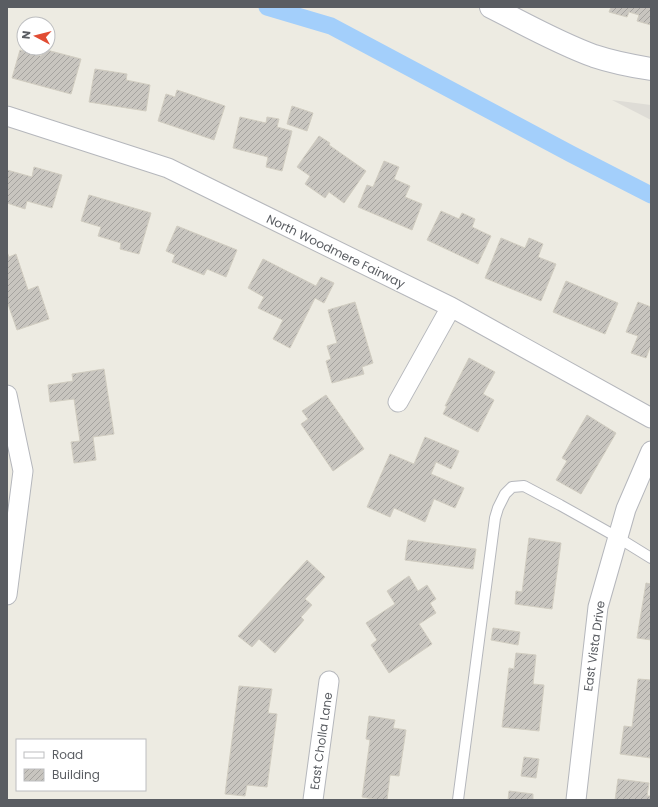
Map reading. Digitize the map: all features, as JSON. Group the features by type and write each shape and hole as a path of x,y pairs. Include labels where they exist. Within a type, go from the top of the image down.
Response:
{"street":[{"path":"491,7 556,40 596,56 631,66 651,69"},
{"name":"North Woodmere Fairway","path":"7,116 168,168 451,307 651,418"},
{"path":"398,402 451,307"},
{"path":"7,395 22,471 7,595"},
{"name":"East Vista Drive","path":"576,800 598,607 626,509 651,451"},
{"name":"East Cholla Lane","path":"313,800 329,681"}],"lane":[{"path":"458,800 496,518 498,508 504,494 512,487 524,486 617,537 651,558"}],"shaded area":[{"path":"612,100 651,105 651,120"}],"building":[{"path":"611,7 651,7 651,25 637,21 639,15 629,12 627,17 609,12"},
{"path":"56,52 81,59 71,94 12,78 18,56 56,56"},
{"path":"95,69 127,74 126,80 150,85 146,111 89,102"},
{"path":"177,90 225,106 214,140 158,121 166,94 175,97"},
{"path":"292,106 313,113 307,131 287,124"},
{"path":"240,117 266,123 267,117 279,119 277,127 292,131 282,171 266,167 268,157 233,148"},
{"path":"319,136 330,143 329,145 366,171 344,203 329,192 325,198 305,184 310,176 297,167"},
{"path":"384,161 399,167 394,179 410,186 405,197 422,204 412,230 358,207 367,185 373,187"},
{"path":"34,167 62,175 52,208 27,201 25,209 7,203 7,170 32,177"},
{"path":"89,195 151,213 139,254 120,249 121,243 98,236 101,227 81,221"},
{"path":"441,211 459,219 462,213 475,219 472,227 491,236 478,264 427,240"},
{"path":"177,226 237,250 226,277 207,269 204,275 172,262 175,255 166,251"},
{"path":"501,238 525,248 529,238 543,244 538,257 556,264 541,301 485,278"},
{"path":"7,252 9,257 16,254 28,290 38,286 49,319 17,330 7,301"},
{"path":"263,259 316,286 321,277 334,283 324,303 315,298 290,348 273,339 283,320 258,308 264,297 248,288"},
{"path":"566,281 618,303 605,334 553,312"},
{"path":"355,302 373,363 362,367 364,374 332,383 326,361 331,359 327,346 337,343 328,310"},
{"path":"638,302 651,307 651,345 646,358 631,353 638,336 626,332"},
{"path":"469,358 495,372 483,394 494,400 478,432 443,414 447,406 445,406"},
{"path":"104,369 114,434 93,437 96,460 74,463 71,442 80,441 74,399 50,402 48,385 73,381 72,374"},
{"path":"326,395 364,449 333,471 301,424 308,419 302,411"},
{"path":"587,415 616,433 581,494 556,480 567,461 562,458"},
{"path":"425,437 459,451 451,469 436,462 431,474 464,488 455,508 434,499 425,522 394,508 390,517 367,507 390,454 414,464"},
{"path":"529,538 561,543 552,609 515,604 516,591 522,592"},
{"path":"408,540 476,549 473,569 405,560"},
{"path":"307,560 325,577 305,599 312,605 301,617 304,620 275,653 259,639 252,647 238,636"},
{"path":"409,576 418,591 427,585 436,599 430,603 436,613 419,624 432,644 389,673 371,645 377,640 366,623 395,604 387,591"},
{"path":"646,583 651,584 651,640 637,638"},
{"path":"493,628 520,632 518,645 491,640"},
{"path":"516,653 536,655 533,684 544,685 539,731 502,727 509,668 514,669"},
{"path":"638,679 651,680 651,758 620,754 624,726 632,727"},
{"path":"239,686 272,689 268,713 277,714 267,787 247,785 245,796 225,794"},
{"path":"369,716 395,720 393,728 406,730 399,776 390,775 387,800 362,797 370,740 366,739"},
{"path":"524,757 539,759 536,778 521,776"},
{"path":"618,779 649,783 647,796 651,796 651,800 615,800"},
{"path":"509,791 533,794 533,800 508,800"}],"waterway":[{"path":"267,7 331,26 651,195"}]}
